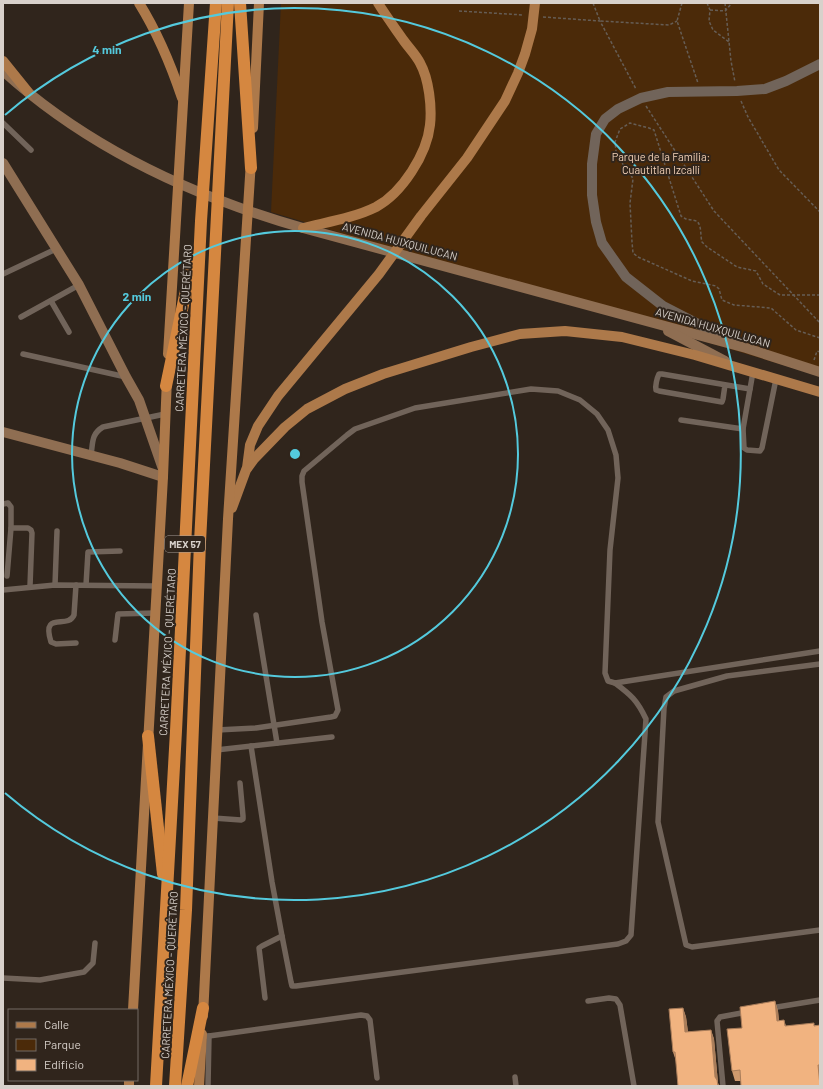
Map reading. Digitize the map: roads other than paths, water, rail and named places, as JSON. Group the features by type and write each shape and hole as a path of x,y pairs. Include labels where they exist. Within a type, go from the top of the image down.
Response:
{"highway":[{"name":"CARRETERA MÉXICO - QUERÉTARO","path":"156,1086 167,911 201,221 216,3"},
{"name":"CARRETERA MÉXICO - QUERÉTARO","path":"175,1086 186,910 200,542 228,3"},
{"path":"240,3 251,168"},
{"path":"166,386 201,221"},
{"path":"148,736 167,911"},
{"path":"187,1086 203,1008"}],"main road":[{"path":"139,3 173,71 184,105"},
{"path":"133,1009 163,473 166,386 189,3"},
{"path":"199,1086 205,1036 203,1008 228,519 251,168 259,3"},
{"path":"303,228 362,213 377,206 392,195 404,182 416,165 424,146 430,126 430,110 428,89 420,63 378,3"},
{"path":"228,519 246,470 250,444 258,426 278,396 380,274 421,216 467,158 505,101 525,54 532,29 535,3"},
{"path":"3,61 28,92"},
{"name":"AVENIDA HUIXQUILUCAN","path":"3,71 28,92 88,134 149,169 208,196 266,217 303,228 746,348 820,372"},
{"path":"3,163 79,285 139,400 163,473"},
{"path":"652,323 736,367"},
{"path":"246,470 254,459 286,427 307,409 345,389 383,374 471,347 520,334 565,331 622,337 695,355 820,392"},
{"path":"3,432 163,473"}],"street":[{"path":"746,348 663,306 626,277 602,243 596,222 592,195 592,164 596,134 605,119 618,109 641,98 668,92 765,89 786,81 820,64"}],"lane":[{"path":"3,123 31,150"},
{"path":"3,274 56,249"},
{"path":"21,317 79,285"},
{"path":"51,301 69,332"},
{"path":"23,354 126,377"},
{"path":"753,372 744,429 744,448 746,450 760,452 762,448 776,379"},
{"path":"725,385 722,402 659,391 656,388 659,374 750,388"},
{"path":"217,730 274,726 330,717 335,716 338,710 322,622 302,476 304,471 347,435 355,430 414,408 531,388 558,391 580,400 597,414 608,430 616,455 618,478 610,550 605,673 608,681 615,683 632,695 641,708 646,719 631,936 626,941 618,944 292,986 290,982 272,882 251,746"},
{"path":"91,455 96,431 103,428 165,414"},
{"path":"681,420 744,429"},
{"path":"3,504 8,503 11,507 11,528 7,576"},
{"path":"11,528 28,528 31,530 30,586"},
{"path":"55,585 57,531"},
{"path":"86,585 88,552 120,551"},
{"path":"3,590 30,586 55,585 156,586"},
{"path":"76,585 74,615 72,619 69,621 55,621 49,626 51,642 56,644 76,643"},
{"path":"115,640 118,614 155,613"},
{"path":"256,615 277,743"},
{"path":"615,683 820,650"},
{"path":"820,664 727,676 674,691 666,697 664,708 658,822 686,945 692,947 820,930"},
{"path":"216,750 332,737"},
{"path":"213,818 243,819 240,783"},
{"path":"265,998 259,948 282,936"},
{"path":"3,978 40,980 84,972 93,963 95,943"},
{"path":"588,1001 609,998 616,999 620,1005 634,1086"},
{"path":"766,1009 820,1000"},
{"path":"723,1086 717,1021 720,1017 751,1012"},
{"path":"208,1086 205,1036 361,1015 367,1016 370,1020 377,1078"},
{"path":"515,1077 516,1086"}],"park label":[{"name":"Parque de la Familia: Cuautitlan Izcalli","path":"661,162"}]}
